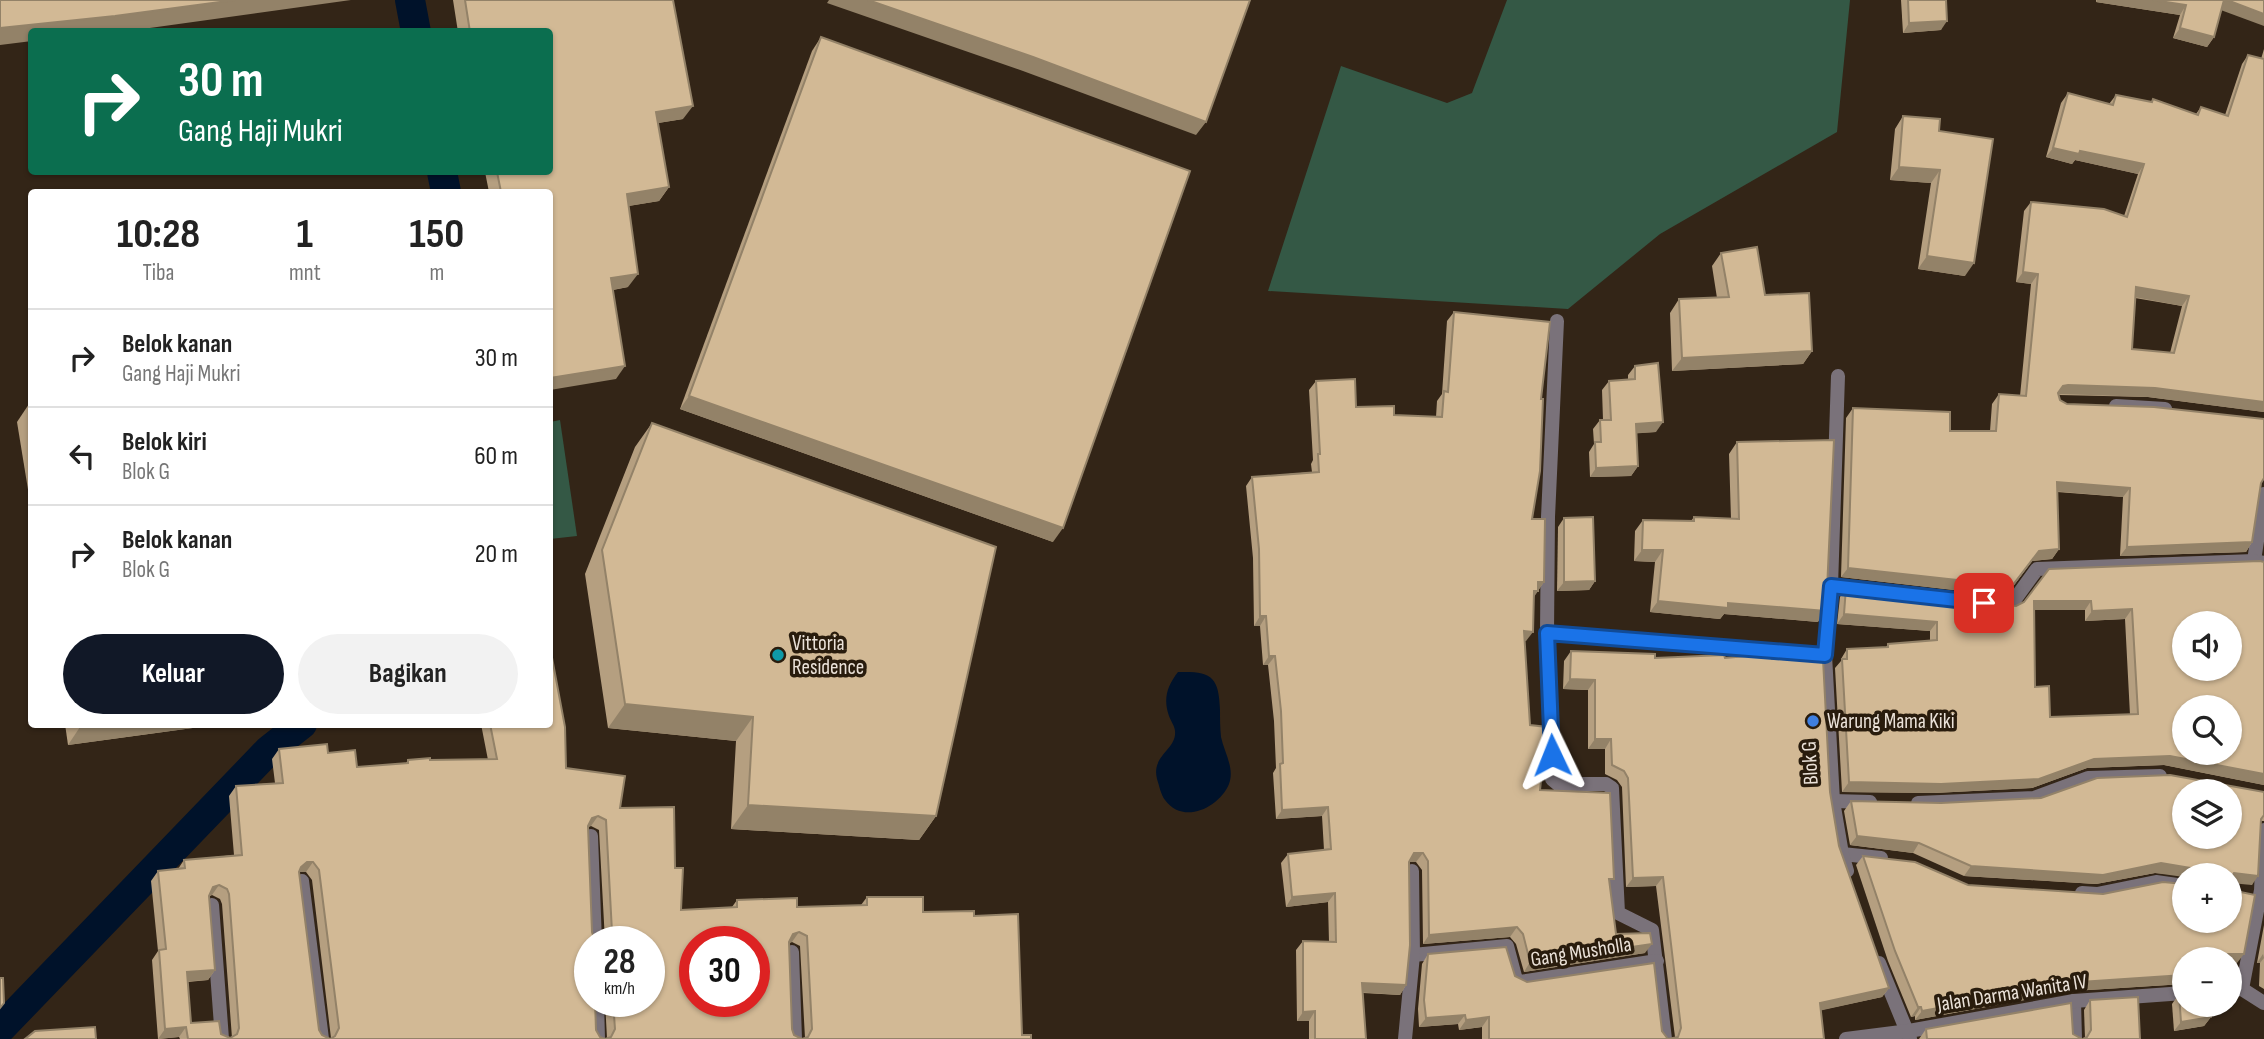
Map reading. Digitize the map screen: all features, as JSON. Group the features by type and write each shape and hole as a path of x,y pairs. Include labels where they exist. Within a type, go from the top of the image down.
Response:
{"street":[{"path":"1556,321 1548,517 1547,633 1552,779 1558,784 1606,784 1612,788 1618,913 1653,930 1665,1039"},
{"name":"Blok G","path":"1838,376 1831,586 1825,655 1833,801 1842,854 1850,879"},
{"path":"2098,405 2183,411"},
{"path":"1982,603 2010,606 2037,569 2259,562 2264,495"},
{"path":"1831,586 1872,591"},
{"path":"1547,633 1825,655"},
{"path":"1833,801 2034,798 2088,778 2164,775 2177,778"},
{"path":"2242,960 2263,866 2264,830"},
{"path":"591,836 594,926"},
{"path":"1842,854 1897,860"},
{"path":"1405,1039 1413,955 1412,871"},
{"path":"302,881 322,1039"},
{"path":"2070,892 2097,894 2156,883 2172,885"},
{"path":"212,905 222,1039"},
{"name":"Gang Musholla","path":"1413,955 1507,946 1516,980 1520,982 1657,961"},
{"path":"1875,952 1910,1035"},
{"path":"793,953 795,1039"},
{"path":"2242,993 2264,1003"},
{"name":"Jalan Darma Wanita IV","path":"1846,1039 1910,1035 2074,1001 2172,994"},
{"path":"2074,1001 2075,1039"},
{"path":"597,1017 598,1039"}],"green space":[{"path":"1507,0 1850,0 1837,132 1660,234 1568,309 1268,291 1341,66 1447,103 1472,93"},
{"path":"560,420 577,536 553,539 553,421"}],"water":[{"path":"1178,672 1206,675 1215,683 1219,699 1221,737 1231,772 1229,784 1217,800 1191,812 1181,811 1165,800 1156,771 1161,758 1175,738 1166,698 1171,682"}],"building":[{"path":"0,0 235,0 0,28"},
{"path":"465,0 673,0 693,106 656,112 669,187 627,194 638,274 611,278 625,366 553,378 553,189 500,189 498,175 553,175 553,28 469,28"},
{"path":"868,0 1250,0 1206,122 1033,57"},
{"path":"1908,0 1946,0 1947,21 1909,23"},
{"path":"2153,0 2224,0 2214,37 2180,28 2186,5"},
{"path":"2227,0 2264,0 2264,14"},
{"path":"821,37 1190,171 1063,528 689,396"},
{"path":"2248,55 2264,59 2264,402 2155,388 2068,385 2063,386 2058,393 2060,400 2067,404 2154,407 2264,419 2264,478 2252,542 2127,547 2130,488 2057,482 2059,549 2039,551 2012,586 1848,568 1853,408 1950,412 1950,431 1996,431 1999,394 2026,396 2038,274 2023,272 2031,202 2104,209 2127,217 2144,164 2053,148 2068,93 2113,105 2116,95 2152,102 2153,99 2198,115 2201,107 2228,116","holes":["2136,287 2189,296 2174,353 2132,349"]},
{"path":"1903,116 1940,119 1939,131 1993,139 1974,263 1927,256 1940,170 1899,167"},
{"path":"1757,247 1765,295 1809,293 1812,351 1682,358 1679,299 1729,297 1721,253"},
{"path":"1454,312 1550,322 1541,399 1540,471 1532,519 1545,519 1544,582 1538,582 1538,591 1534,591 1533,632 1524,631 1530,725 1547,727 1540,790 1610,793 1614,879 1609,879 1616,934 1650,933 1652,944 1530,962 1523,934 1517,927 1429,935 1428,861 1423,853 1414,853 1409,862 1410,945 1406,985 1362,983 1366,1039 1315,1039 1315,1011 1303,1012 1303,941 1336,942 1335,893 1292,897 1288,854 1331,849 1328,807 1282,810 1281,711 1275,656 1269,656 1266,616 1260,616 1259,549 1252,477 1319,472 1316,381 1355,379 1356,407 1394,406 1394,415 1442,417 1444,391 1448,392"},
{"path":"1658,363 1663,422 1636,424 1638,466 1596,468 1595,442 1601,442 1600,420 1611,420 1609,381 1635,379 1635,366"},
{"name":"Vittoria Residence","path":"652,423 996,547 936,816 748,805 753,717 625,704 602,550"},
{"path":"1834,440 1826,611 1728,603 1728,608 1658,601 1663,550 1642,550 1643,520 1694,521 1694,517 1739,519 1737,442"},
{"path":"1593,517 1595,581 1564,582 1564,518"},
{"path":"2264,562 2264,774 2217,765 2242,765 2242,695 2172,695 2172,756 2094,759 2039,779 1941,784 1849,782 1842,659 1847,659 1847,649 1937,640 1937,622 1844,614 1846,587 2016,606 2024,602 2049,569","holes":["2034,601 2091,601 2092,611 2132,609 2138,714 2050,717 2049,686 2035,687"]},
{"path":"1571,651 1655,654 1655,658 1724,655 1725,658 1771,654 1772,659 1823,659 1830,792 1839,846 1889,988 1820,1003 1824,1039 1668,1039 1678,1037 1681,1028 1663,877 1633,878 1628,778 1624,771 1612,765 1611,739 1595,739 1595,680 1570,679"},
{"path":"553,663 565,727 566,768 625,776 620,808 674,807 675,868 683,868 681,910 737,907 737,900 797,898 797,907 867,905 867,897 923,897 923,912 974,911 974,916 1018,914 1022,1035 1031,1035 1031,1039 802,1039 605,1039 330,1039 188,1039 186,1027 165,1029 159,950 166,949 158,871 185,868 184,860 242,855 236,786 283,783 279,749 327,744 328,753 355,750 357,767 430,760 497,759 491,728 553,728","holes":["307,862 313,862 319,870 339,1028 330,1039 319,1030 299,872","219,885 227,889 229,894 239,1028 237,1034 230,1038 221,1034 219,1021 191,1023 187,972 215,970 209,896 213,887","799,932 807,936 812,1029 808,1037 802,1039 794,1035 789,942 793,934"]},
{"path":"2170,775 2192,779 2172,779 2172,849 2242,849 2242,788 2264,792 2258,876 2242,874 2242,863 2161,863 2103,875 1971,866 1919,843 1857,836 1851,801 1941,803 2041,798 2097,778"},
{"path":"1863,856 1915,862 1968,885 2103,894 2163,882 2172,883 2172,933 2242,933 2242,892 2255,895 2244,954 2242,947 2172,947 2172,976 2080,982 1922,1011 1895,951"},
{"path":"1506,947 1515,976 1527,982 1654,963 1662,1031 1668,1039 1489,1039 1489,1017 1466,1020 1465,1015 1426,1018 1424,1000 1428,954"},
{"path":"0,978 3,978 4,1003 0,1008"},
{"path":"2138,997 2140,1039 2083,1039 2091,1030 2090,1000"},
{"path":"2071,1003 2073,1034 2082,1039 1927,1039 1926,1029"},
{"path":"2181,1017 2211,1017 2181,1022"},
{"path":"95,1027 96,1039 25,1039 35,1031"}],"waterway":[{"path":"410,0 415,28"},
{"path":"443,175 445,189"},
{"path":"0,1029 269,750 297,728"}],"place":[{"name":"Vittoria Residence","path":"778,655"},
{"name":"Warung Mama Kiki","path":"1813,721"}],"route":[{"path":"1552,755 1547,633 1825,655 1831,586 1984,603"}]}
